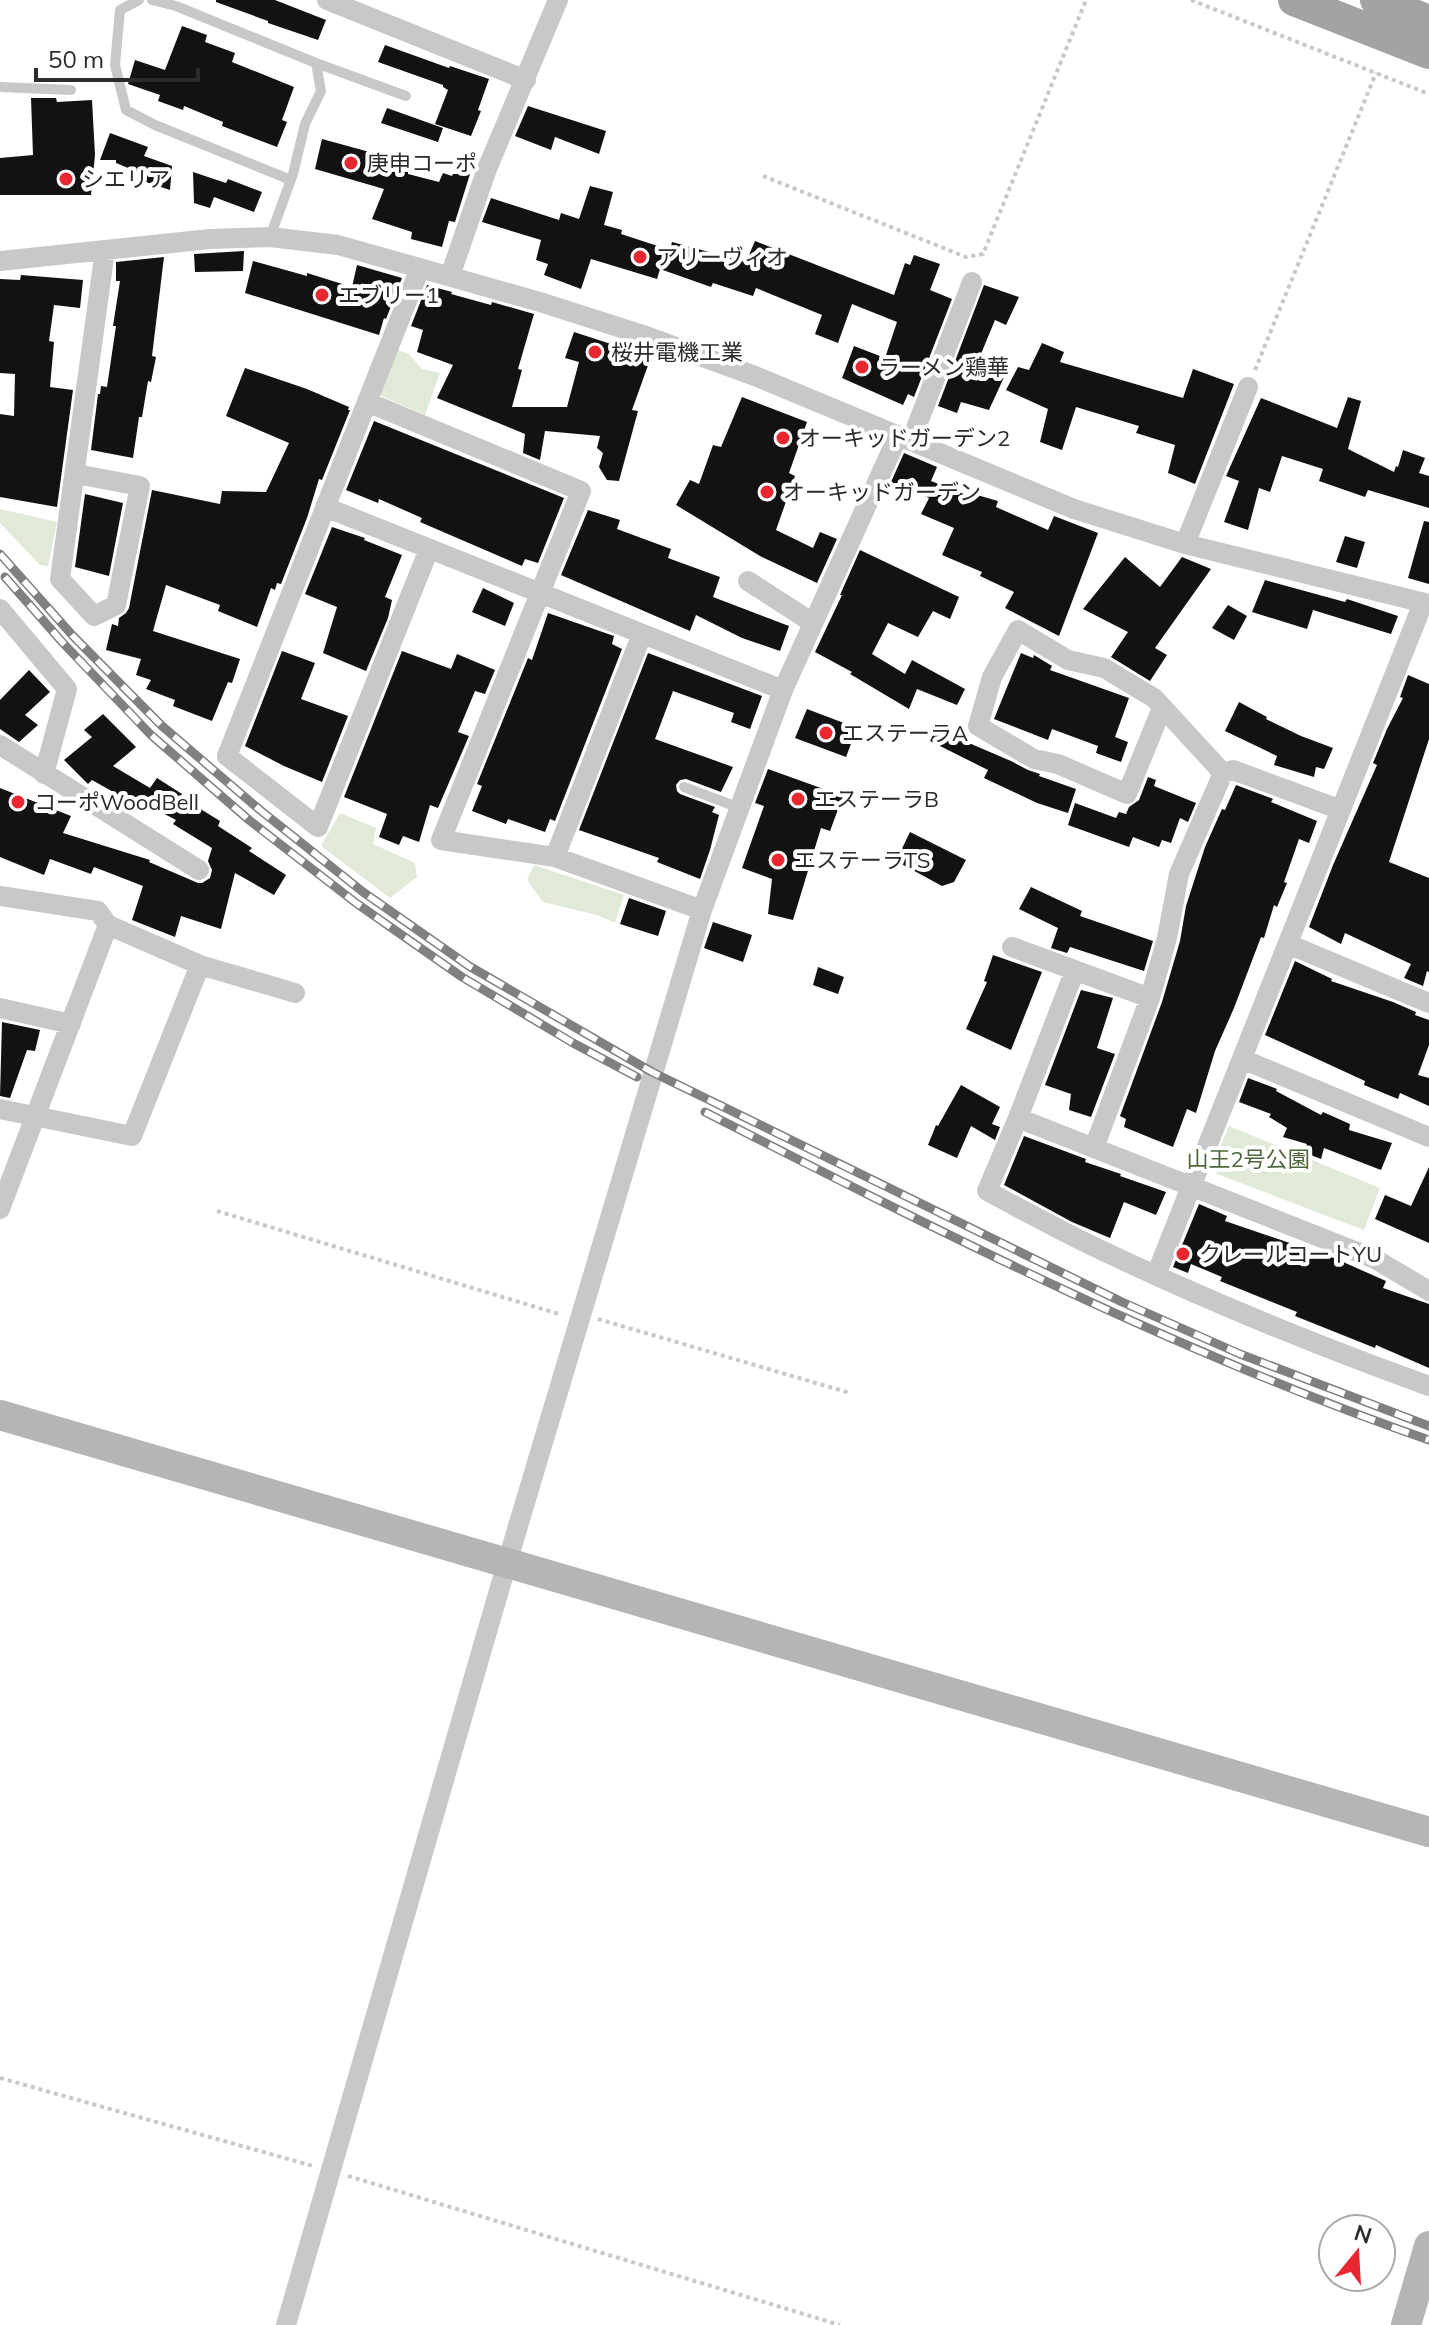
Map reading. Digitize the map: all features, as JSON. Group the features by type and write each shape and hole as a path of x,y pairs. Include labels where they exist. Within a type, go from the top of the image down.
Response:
{"main road":[{"path":"1294,0 1429,53"},
{"path":"1376,0 1429,21"}],"street":[{"path":"327,0 526,80"},
{"path":"450,276 487,169 558,0"},
{"path":"0,261 210,239 270,237 338,245 643,335 755,376 1074,509 1185,544 1426,604 1156,1275"},
{"path":"76,474 140,486 116,605 94,616 60,579 105,250"},
{"path":"420,268 227,756 318,827 429,549"},
{"path":"286,2325 507,1563 702,910 783,690 905,438 972,282"},
{"path":"1185,544 1248,387"},
{"path":"367,402 581,491 441,840 555,857 702,910"},
{"path":"325,507 783,690"},
{"path":"748,581 813,623"},
{"path":"0,609 67,689 44,774"},
{"path":"1162,708 1127,794 1058,764 1034,759 978,726 992,677 1018,630 1068,660 1104,668 1154,698 1223,773"},
{"path":"555,857 642,634"},
{"path":"0,745 199,870"},
{"path":"1094,1148 1150,998 1167,938 1179,874 1223,773 1233,770 1341,810"},
{"path":"0,896 98,911 108,925 200,965 295,993"},
{"path":"0,1209 108,925"},
{"path":"1288,944 1429,1003"},
{"path":"1012,947 1150,998"},
{"path":"0,1109 132,1136 200,965"},
{"path":"1075,970 987,1191 1100,1250 1156,1275 1352,1358 1429,1386"},
{"path":"0,1008 71,1024"},
{"path":"1242,1059 1429,1137"},
{"path":"1018,1118 1375,1259 1429,1291"},
{"path":"0,1415 1429,1832"},
{"path":"1406,2325 1429,2246"}],"lane":[{"path":"139,0 120,10 115,65 126,110 155,125 291,180"},
{"path":"152,0 176,6 406,96"},
{"path":"270,237 291,180 305,124 321,91 316,63"},
{"path":"0,87 71,90"},
{"path":"684,787 740,808"}],"path":[{"path":"763,176 966,257 983,254 1086,0"},
{"path":"1191,0 1429,94"},
{"path":"1248,387 1376,73"},
{"path":"217,1211 850,1393"},
{"path":"0,2078 331,2171 840,2325"}],"green space":[{"path":"398,350 409,354 422,369 440,373 425,415 379,395"},
{"path":"0,509 57,522 48,566 40,565 0,523"},
{"path":"340,813 376,828 373,844 415,863 417,877 390,898 321,846"},
{"path":"534,865 624,895 615,923 597,915 543,902 527,880"},
{"name":"山王2号公園","path":"1229,1126 1380,1188 1364,1230 1217,1174 1214,1162"}],"building":[{"path":"216,0 275,0 326,20 318,40 268,23"},
{"path":"182,26 207,35 205,42 235,53 232,62 294,87 282,120 287,122 277,147 222,126 223,122 184,106 183,110 158,101 160,95 128,84 135,60 165,70"},
{"path":"385,45 489,79 471,136 435,124 448,90 443,85 378,62"},
{"path":"31,98 56,98 57,102 92,100 95,155 91,195 0,195 0,158 33,155"},
{"path":"528,106 606,131 599,154 555,137 551,150 515,136"},
{"path":"387,108 443,128 438,142 381,123"},
{"path":"110,133 148,147 144,156 172,166 170,190 143,181 145,175 116,163 116,160 100,160"},
{"path":"322,139 388,157 384,171 408,172 439,182 443,173 452,176 470,174 455,222 449,221 442,247 411,239 412,232 372,219 384,189 315,169"},
{"path":"193,172 226,183 228,179 262,192 254,212 214,197 210,208 194,203"},
{"path":"590,186 613,192 604,225 670,250 672,242 746,262 755,241 894,295 905,263 910,265 914,255 940,264 930,290 952,299 914,397 908,394 903,405 842,378 854,346 885,358 897,322 852,304 838,343 815,334 822,315 756,288 753,296 713,283 711,287 660,269 657,279 591,259 581,289 544,275 548,264 536,260 541,240 482,222 491,198 559,220 561,213 579,219"},
{"path":"244,251 243,271 195,272 194,254"},
{"path":"164,257 152,356 156,357 142,417 139,417 133,458 91,450 98,394 101,386 107,387 116,326 113,326 120,281 116,281 116,262"},
{"path":"253,261 352,287 357,265 402,278 379,335 245,293"},
{"path":"21,275 83,280 80,308 54,305 49,341 54,342 50,387 73,390 57,507 0,497 0,414 14,416 15,374 0,373 0,279 20,280"},
{"path":"427,285 491,305 492,302 534,314 518,369 522,370 512,407 567,407 579,362 565,358 574,332 651,357 632,410 638,411 619,481 607,480 599,467 603,453 597,448 600,436 545,431 540,460 523,453 525,434 437,398 453,365 417,352 423,330 411,326"},
{"path":"984,285 1019,297 1006,325 995,320 976,366 1005,375 989,410 961,402 957,413 938,406"},
{"path":"1042,343 1064,352 1060,362 1183,398 1193,369 1234,384 1195,484 1168,473 1175,445 1136,433 1139,426 1076,407 1062,450 1040,442 1048,409 1006,390 1018,367 1029,370"},
{"path":"245,368 307,389 350,410 322,480 319,479 281,584 277,583 275,590 271,588 257,627 218,611 220,605 166,585 153,631 240,659 232,683 228,682 212,721 173,706 175,700 146,689 151,680 136,675 141,659 106,650 112,624 118,626 119,618 129,608 152,490 220,504 222,491 266,492 289,443 226,416"},
{"path":"742,397 807,422 789,473 795,476 776,530 813,548 820,532 837,539 817,583 760,556 676,505 690,480 699,484 713,445 721,447"},
{"path":"1348,397 1361,401 1348,449 1394,472 1403,450 1425,458 1419,473 1429,476 1429,508 1368,490 1365,497 1319,481 1323,469 1282,456 1270,492 1259,488 1248,530 1224,522 1239,481 1226,476 1261,398 1337,428"},
{"path":"374,421 564,498 538,563 525,559 522,566 420,522 422,518 379,499 378,503 346,490"},
{"path":"904,453 937,467 931,481 969,496 970,493 998,501 996,507 1048,530 1054,516 1098,533 1059,636 1005,608 1014,592 980,576 982,572 942,555 954,528 921,514 929,498 891,482"},
{"path":"85,494 123,503 109,576 75,567"},
{"path":"588,510 620,520 617,529 671,549 668,558 720,577 713,597 789,626 780,651 742,638 696,615 690,631 561,575"},
{"path":"1424,521 1429,522 1429,584 1408,578"},
{"path":"332,527 402,555 385,597 392,600 388,618 366,671 323,653 337,607 305,594"},
{"path":"1345,536 1365,542 1357,568 1336,562"},
{"path":"860,550 959,597 950,619 933,611 918,637 888,623 872,654 905,674 912,660 965,689 957,705 917,689 909,709 815,652"},
{"path":"1125,557 1160,587 1182,557 1211,569 1155,648 1167,655 1150,681 1111,657 1128,632 1083,609"},
{"path":"1265,580 1345,602 1347,599 1398,616 1391,634 1313,610 1307,629 1252,612"},
{"path":"483,588 514,603 505,626 472,612"},
{"path":"1228,605 1247,616 1234,640 1212,628"},
{"path":"548,613 614,636 612,644 622,649 555,821 550,819 545,832 508,819 506,824 472,811 482,786 477,784 528,658 532,660"},
{"path":"282,651 315,663 301,699 348,716 322,782 245,746"},
{"path":"402,651 451,669 457,654 495,670 485,694 475,691 458,732 469,736 438,808 430,805 419,842 403,836 399,845 379,837 387,814 344,797"},
{"path":"648,653 762,696 750,729 731,722 734,713 673,691 655,739 733,767 721,792 686,779 676,785 680,794 715,807 712,812 719,815 700,879 657,862 659,858 579,830"},
{"path":"1021,653 1033,658 1034,655 1052,666 1050,670 1129,698 1115,737 1128,742 1121,762 1096,753 1098,746 1052,729 1048,740 994,719"},
{"path":"29,670 50,692 25,715 38,725 19,742 0,729 0,700"},
{"path":"1408,675 1429,684 1429,739 1389,862 1429,878 1429,972 1423,986 1404,978 1411,964 1345,933 1341,944 1309,927 1377,765 1373,763 1403,698 1400,697"},
{"path":"1239,702 1266,719 1333,748 1324,769 1316,767 1314,777 1274,765 1277,756 1225,731"},
{"name":"エステーラA","path":"807,709 857,728 846,757 795,738"},
{"path":"103,714 136,747 113,766 150,788 157,778 220,821 218,826 286,875 274,895 235,873 221,929 181,916 175,937 132,920 143,886 94,867 91,874 50,859 44,875 0,857 0,788 71,816 63,833 150,860 198,883 210,878 212,870 208,861 212,848 173,824 176,820 134,798 131,802 92,780 88,784 64,760 92,737 84,730"},
{"path":"936,729 1039,776 1076,789 1068,813 1037,803 984,778 988,770 930,741"},
{"path":"768,769 843,796 830,831 821,828 793,920 768,914 772,879 742,868 764,806 755,803"},
{"path":"1148,777 1156,780 1154,786 1196,803 1188,822 1180,818 1171,843 1162,840 1159,847 1133,837 1129,847 1068,825 1075,803 1116,818 1119,812 1126,814 1129,807 1139,800"},
{"path":"1236,785 1317,821 1309,843 1299,839 1284,882 1287,883 1277,907 1274,905 1264,938 1261,937 1215,1051 1196,1113 1187,1109 1173,1147 1124,1127 1126,1119 1120,1116 1162,1002 1180,941 1186,906 1205,847"},
{"path":"910,832 966,860 954,882 942,886 896,861"},
{"path":"1031,887 1082,911 1080,916 1153,941 1144,971 1070,947 1067,953 1051,948 1058,928 1019,909"},
{"path":"629,898 666,911 658,936 620,924"},
{"path":"713,922 752,935 743,962 704,948"},
{"path":"993,955 1042,972 1011,1050 966,1029 987,982 984,981"},
{"path":"1295,961 1331,981 1393,1002 1429,1020 1429,1045 1418,1075 1429,1078 1429,1106 1400,1093 1398,1099 1364,1085 1365,1081 1265,1035"},
{"path":"818,967 844,977 838,994 813,985"},
{"path":"1081,990 1113,998 1097,1048 1115,1054 1091,1117 1069,1110 1071,1094 1045,1085"},
{"path":"2,1022 40,1030 35,1051 27,1050 10,1098 0,1096"},
{"path":"1248,1078 1277,1089 1321,1115 1323,1112 1350,1124 1349,1130 1392,1143 1381,1170 1324,1148 1321,1159 1303,1152 1307,1144 1283,1137 1287,1128 1269,1117 1271,1114 1239,1102"},
{"path":"961,1085 1000,1107 992,1124 1000,1127 995,1140 971,1126 957,1158 928,1145 936,1125"},
{"path":"1024,1136 1166,1192 1156,1215 1124,1202 1110,1238 1072,1222 1004,1185"},
{"path":"1429,1167 1429,1243 1375,1219 1385,1195 1411,1206"},
{"path":"1199,1204 1227,1216 1225,1221 1334,1258 1386,1281 1383,1288 1429,1304 1429,1368 1295,1316 1297,1312 1220,1281 1222,1277 1191,1264 1188,1273 1173,1267"}],"railway":[{"path":"0,554 73,636 162,726 363,892 469,966 652,1072 1122,1302 1240,1354 1429,1426"},
{"path":"5,577 151,735 249,820 356,903 462,977 637,1077"},
{"path":"705,1112 971,1246 1152,1330 1335,1406 1429,1440"}],"place":[{"name":"庚申コーポ","path":"351,163"},
{"name":"シエリア","path":"66,179"},
{"name":"アリーヴィオ","path":"640,257"},
{"name":"エブリー1","path":"322,295"},
{"name":"桜井電機工業","path":"595,352"},
{"name":"ラーメン鶏華","path":"862,367"},
{"name":"オーキッドガーデン2","path":"783,438"},
{"name":"オーキッドガーデン","path":"767,492"},
{"name":"エステーラA","path":"826,733"},
{"name":"エステーラB","path":"798,799"},
{"name":"コーポWoodBell","path":"18,802"},
{"name":"エステーラTS","path":"778,860"},
{"name":"クレールコートYU","path":"1183,1254"}]}
